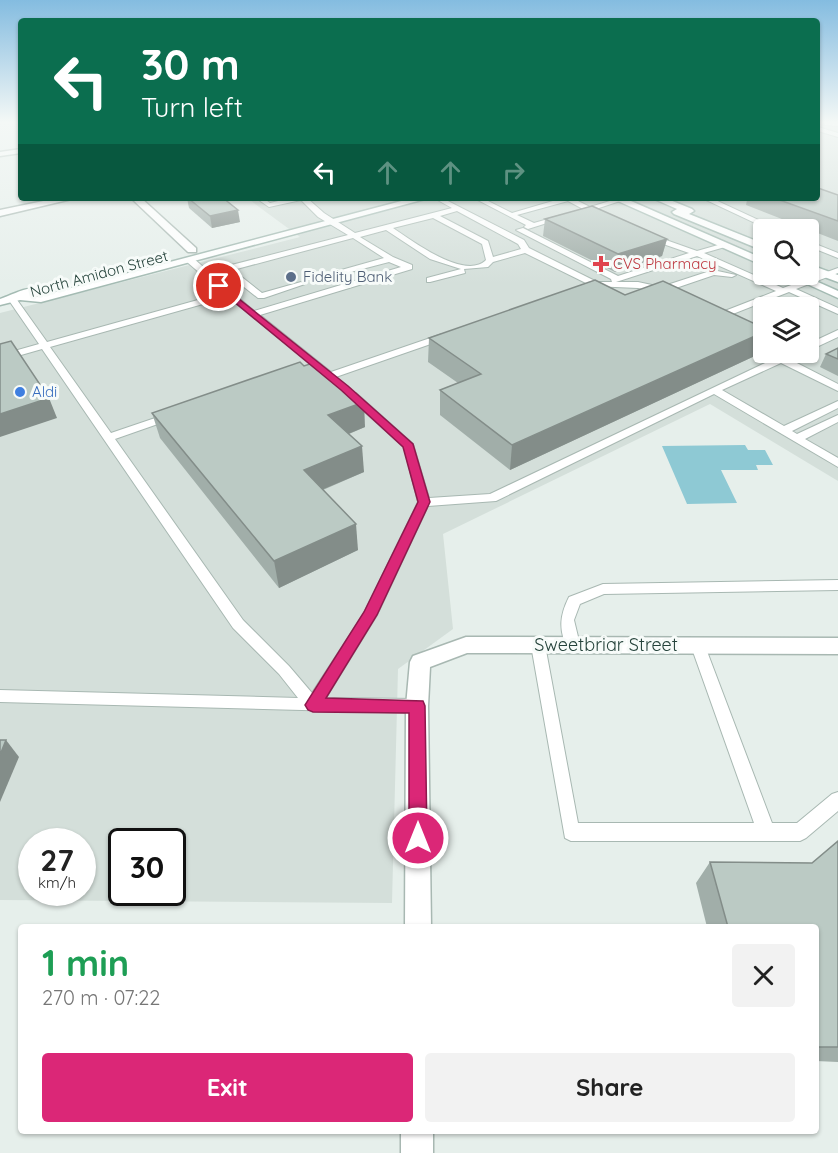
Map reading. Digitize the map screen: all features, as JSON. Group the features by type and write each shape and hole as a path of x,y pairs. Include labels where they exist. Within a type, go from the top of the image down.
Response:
{"main road":[{"path":"0,213 57,201"},
{"path":"139,201 191,255"},
{"name":"North Amidon Street","path":"11,299 37,300 321,215 376,201"},
{"name":"North Amidon Street","path":"54,284 334,223 413,201"},
{"path":"623,201 753,258"},
{"path":"651,201 753,243"},
{"path":"664,201 708,219 724,231"},
{"path":"819,271 838,279"},
{"path":"814,285 838,295"},
{"name":"North Amidon Street","path":"11,299 42,287"},
{"name":"Sweetbriar Street","path":"417,706 420,662 466,645 838,646"},
{"path":"417,706 418,924"},
{"path":"417,1134 417,1153"}],"lane":[{"path":"263,201 269,205 288,201"},
{"path":"253,314 409,267 390,259 321,215 305,201"},
{"path":"443,201 521,242 526,250"},
{"path":"450,205 465,201"},
{"path":"482,201 533,226"},
{"path":"511,215 560,201"},
{"path":"572,201 610,218"},
{"path":"578,212 612,201"},
{"path":"712,201 753,219"},
{"path":"206,274 458,209"},
{"path":"434,215 485,243 489,256"},
{"path":"505,234 567,216"},
{"path":"386,227 447,263 526,250 601,284 638,285 682,297"},
{"path":"520,230 564,252 568,260 601,284"},
{"path":"641,232 673,246 697,253 782,292"},
{"path":"601,284 723,245"},
{"path":"819,248 838,256"},
{"path":"191,255 206,274 312,367 330,376 409,446 424,502 370,615 313,705"},
{"path":"324,278 390,259"},
{"path":"649,287 719,263"},
{"path":"227,269 261,296 302,284"},
{"path":"819,277 838,270"},
{"path":"430,280 462,271"},
{"path":"662,290 713,272 721,272 838,311"},
{"path":"720,316 800,285"},
{"path":"0,358 229,294"},
{"path":"11,299 238,624 284,670 313,705"},
{"path":"711,311 730,320"},
{"path":"819,342 838,333"},
{"path":"330,376 453,334"},
{"path":"424,502 492,498 714,390 776,363"},
{"path":"789,363 838,387"},
{"path":"714,390 838,463"},
{"path":"783,430 838,404"},
{"path":"107,438 183,412"},
{"path":"797,439 838,418"},
{"path":"573,645 567,620 574,601 603,589 838,585"},
{"path":"538,645 571,832 800,832 838,800"},
{"path":"698,646 766,832"},
{"path":"0,696 417,706"}],"shaded area":[{"path":"820,176 838,176 838,481 710,404 443,534 453,629 398,669 392,903 186,901 186,828 108,828 108,901 96,901 96,828 18,828 18,900 0,900 0,313 300,237 251,201 820,201"}],"water":[{"path":"745,445 748,450 765,450 773,465 756,465 758,470 721,470 737,503 687,504 662,446"}],"building":[{"path":"820,189 838,195 838,221 782,201 820,201"},
{"path":"192,201 227,201 238,210 210,216"},
{"path":"592,206 667,239 618,254 545,219"},
{"path":"595,280 625,295 663,281 753,323 753,337 512,445 440,390 481,374 429,338"},
{"path":"11,341 49,398 0,414 0,344"},
{"path":"838,348 838,359 826,354"},
{"path":"300,362 304,366 316,362 364,402 328,415 362,446 304,470 356,524 274,561 152,413"},
{"path":"0,740 6,740 0,755"},
{"path":"838,841 838,1047 819,1047 819,924 727,924 710,862 812,863"}],"place":[{"name":"CVS Pharmacy","path":"601,264"},
{"name":"Fidelity Bank","path":"291,277"},
{"name":"Aldi","path":"20,392"}],"route":[{"path":"219,286 345,388 409,446 424,502 370,615 313,705 417,706 418,838"}]}
